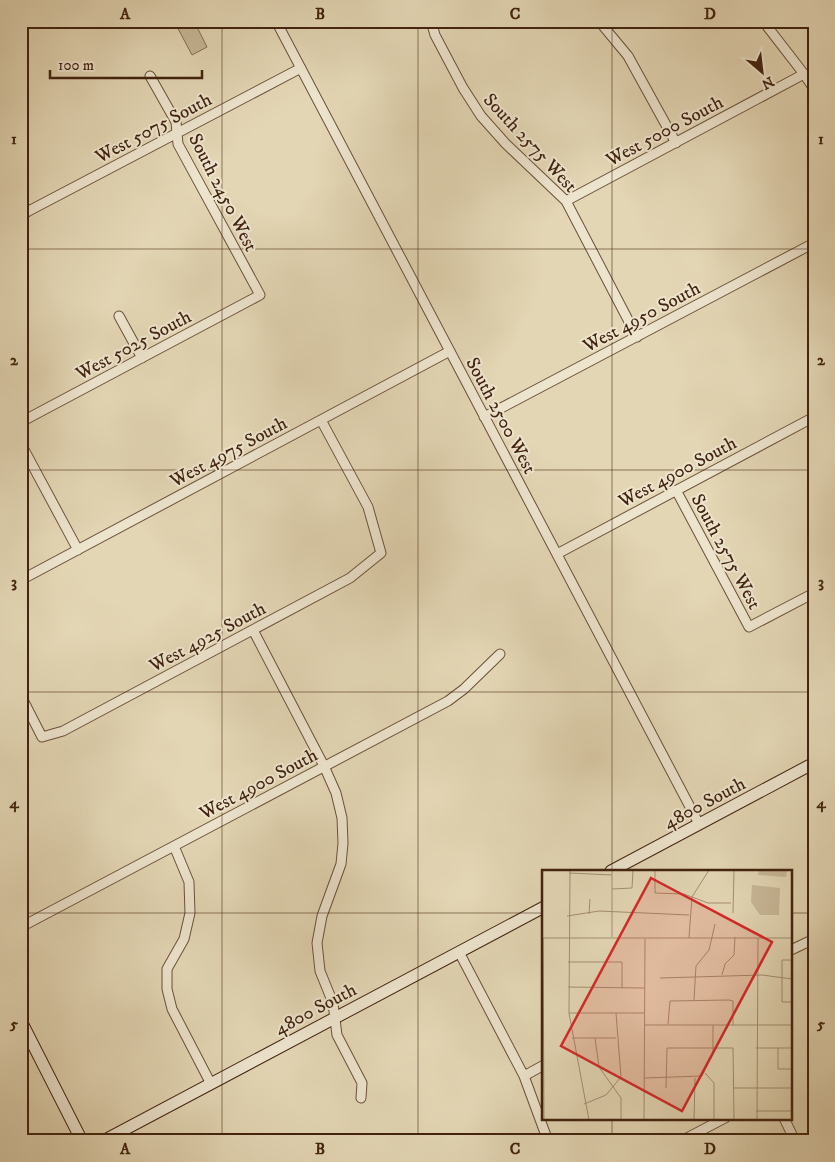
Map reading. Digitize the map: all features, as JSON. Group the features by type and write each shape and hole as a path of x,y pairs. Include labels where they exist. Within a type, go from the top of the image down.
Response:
{"main road":[{"name":"4800 South","path":"613,870 814,763"},
{"name":"4800 South","path":"104,1141 542,908"},
{"path":"21,1021 82,1141"}],"street":[{"name":"South 2500 West","path":"276,21 699,824"},
{"name":"South 2575 West","path":"431,21 435,35 463,88 482,116 506,144 566,201 637,337"},
{"path":"599,21 628,56 676,142"},
{"path":"763,21 814,89"},
{"name":"West 5075 South","path":"24,213 300,68"},
{"name":"West 5000 South","path":"566,201 804,74"},
{"name":"South 2450 West","path":"150,76 176,122 178,144 260,295"},
{"path":"21,200 24,213"},
{"name":"West 4950 South","path":"484,417 814,243"},
{"name":"West 5025 South","path":"21,422 260,295"},
{"path":"119,316 142,358"},
{"name":"West 4975 South","path":"21,580 450,351"},
{"name":"West 4900 South","path":"557,554 814,418"},
{"name":"West 4925 South","path":"21,696 42,737 63,731 350,578 381,553 368,507 320,420"},
{"path":"21,444 78,550"},
{"name":"South 2575 West","path":"676,490 749,627 814,593"},
{"path":"253,630 324,766 336,793 342,818 343,843 341,864 322,916 317,943 320,971 333,1004 337,1035 362,1083 361,1098"},
{"name":"West 4900 South","path":"21,927 448,700 464,689 500,654"},
{"path":"174,846 189,882 190,913 184,939 167,969 167,989 172,1009 211,1084"},
{"path":"792,950 814,939"},
{"path":"459,952 524,1076 548,1141"},
{"path":"524,1076 542,1066"},
{"path":"681,1141 721,1120"},
{"path":"785,1120 795,1141"}],"shaded area":[{"path":"174,21 194,21 207,47 192,55"}]}
